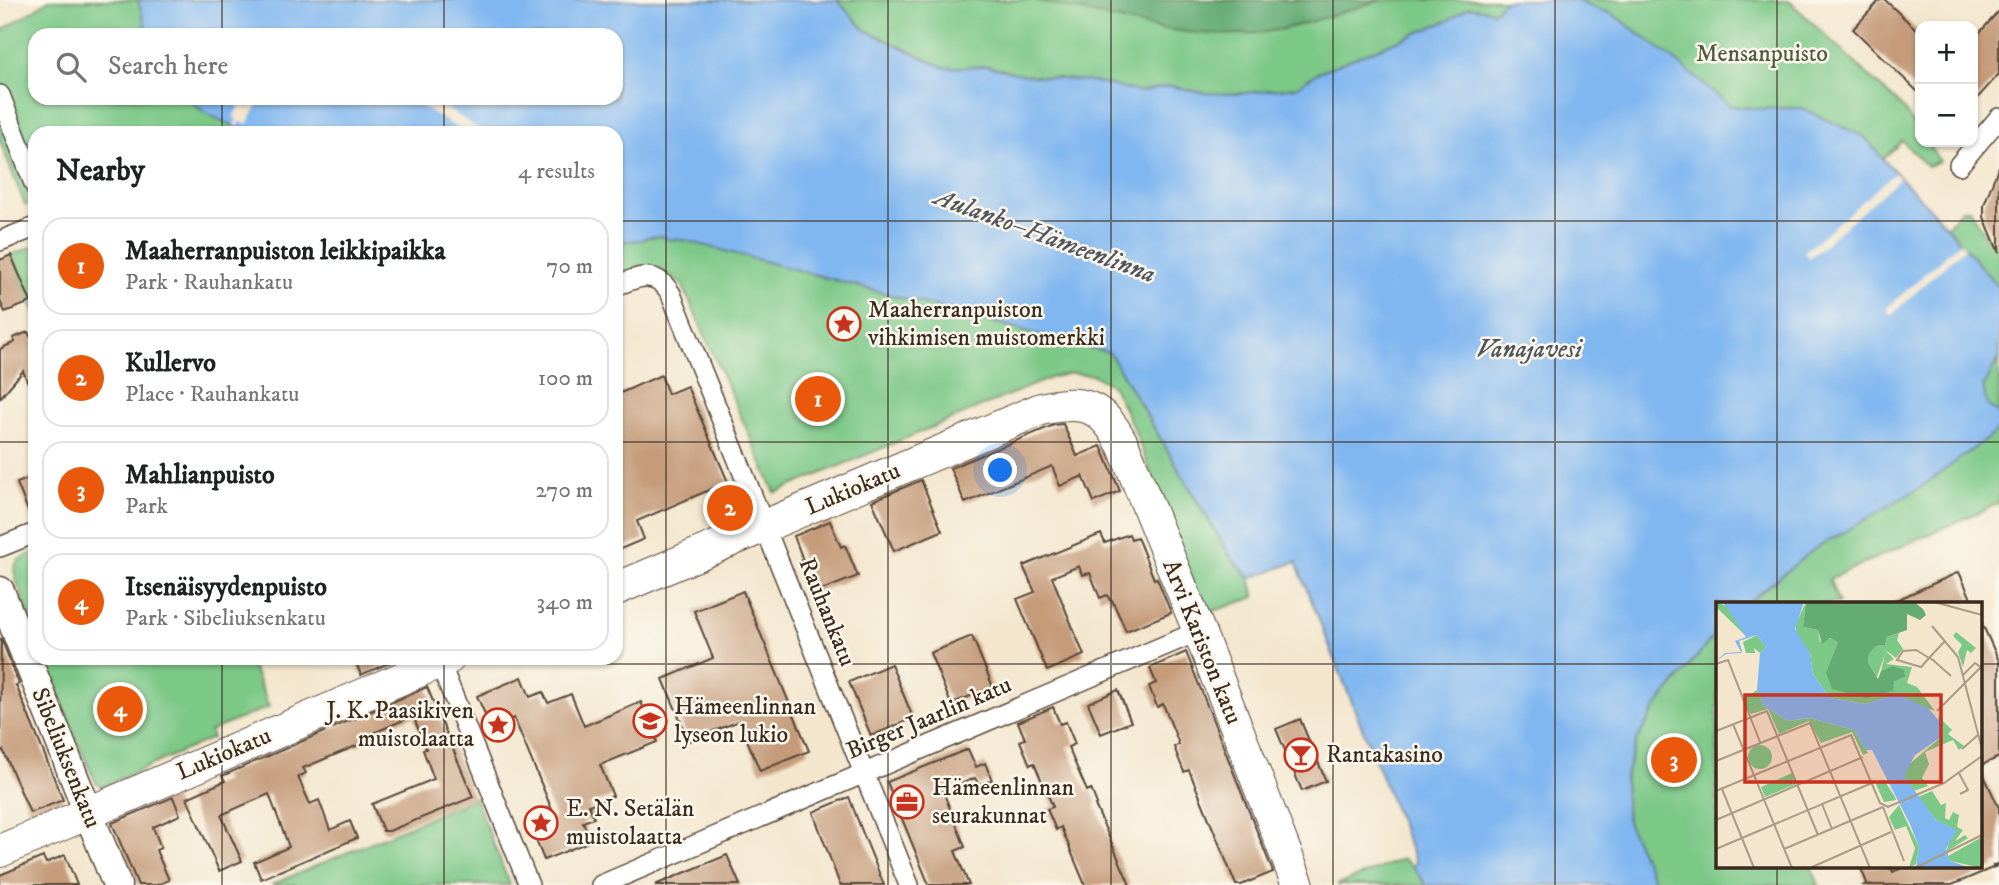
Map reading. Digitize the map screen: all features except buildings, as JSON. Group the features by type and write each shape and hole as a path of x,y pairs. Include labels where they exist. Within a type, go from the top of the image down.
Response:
{"main road":[{"name":"Lukiokatu","path":"623,586 1041,409 1063,404 1080,404 1091,408"},
{"name":"Arvi Kariston katu","path":"1091,408 1115,428 1123,445 1298,885"},
{"name":"Lukiokatu","path":"0,851 428,665"}],"street":[{"path":"0,95 28,168"},
{"path":"1959,165 1999,118"},
{"path":"0,241 28,230"},
{"name":"Rauhankatu","path":"623,284 643,277 657,278 671,294 909,885"},
{"path":"0,547 28,536"},
{"name":"Sibeliuksenkatu","path":"0,591 28,662"},
{"name":"Birger Jaarlin katu","path":"601,885 1199,631"},
{"name":"Sibeliuksenkatu","path":"29,665 117,885"},
{"path":"444,665 529,885"}],"green space":[{"path":"49,0 138,0 146,28 28,28 28,105 196,105 234,126 28,126 28,204 25,205 0,141 0,32"},
{"path":"837,0 1035,0 1163,30 1339,13 1381,0 1505,0 1495,11 1469,7 1447,21 1319,72 1297,87 1237,94 1205,93 1169,86 1138,92 1102,83 1024,75 987,66 945,68 865,30"},
{"path":"1035,0 1381,0 1278,30 1217,34 1155,27"},
{"name":"Mensanpuisto","path":"1573,0 1788,0 1902,107 1915,126 1915,147 1930,147 1940,161 1927,166 1902,141 1883,159 1865,137 1801,108 1730,106 1614,15"},
{"path":"1969,209 1985,236 1999,249 1999,288 1947,227 1960,211"},
{"path":"662,236 684,240 1110,353 1230,557 1250,578 1255,597 1205,614 1134,429 1113,386 1093,375 1071,373 1050,378 775,493 682,284 664,273 650,269 623,276 623,241 643,240 647,237"},
{"path":"28,249 28,296 11,255"},
{"path":"1999,359 1999,414 1986,405 1983,387"},
{"path":"1999,430 1999,503 1829,579 1839,602 1748,602 1813,550 1921,487"},
{"path":"28,555 28,612 16,580 14,569 18,560"},
{"path":"1716,633 1716,868 1812,868 1819,885 1656,885 1627,822 1624,782 1637,739 1656,707"},
{"path":"49,665 252,665 269,707 210,731 212,738 102,787 96,783"},
{"path":"475,798 510,885 271,885"},
{"path":"1403,859 1413,866 1426,885 1337,885"}],"water":[{"name":"Vanajavesi","path":"138,0 837,0 865,30 945,68 987,66 1024,75 1102,83 1138,92 1169,86 1205,93 1237,94 1296,87 1319,72 1447,21 1469,7 1494,11 1505,0 1573,0 1614,15 1730,106 1801,108 1865,137 1999,288 1999,359 1983,387 1987,405 1999,414 1999,430 1921,487 1813,550 1748,602 1716,602 1716,633 1656,707 1637,739 1624,781 1627,822 1656,885 1426,885 1413,866 1416,863 1296,562 1250,578 1231,557 1110,353 684,240 662,236 623,241 623,126 234,126 196,105 623,105 623,28 146,28"}],"pier":[{"path":"240,105 258,105 247,124 241,122 239,126 234,125 237,119 233,117"},
{"path":"420,105 440,105 475,126 454,126"},
{"path":"1895,173 1900,178 1809,258 1804,252"},
{"path":"1960,242 1965,247 1891,315 1886,309"}],"place":[{"name":"Maaherranpuiston vihkimisen muistomerkki","path":"844,324"},
{"name":"Maaherranpuiston leikkipaikka","path":"818,399"},
{"name":"Kullervo","path":"730,508"},
{"name":"Itsenäisyydenpuisto","path":"120,709"},
{"name":"Hämeenlinnan lyseon lukio","path":"650,721"},
{"name":"J. K. Paasikiven muistolaatta","path":"498,725"},
{"name":"Rantakasino","path":"1301,755"},
{"name":"Mahlianpuisto","path":"1674,760"},
{"name":"Hämeenlinnan seurakunnat","path":"907,802"},
{"name":"E. N. Setälän muistolaatta","path":"541,823"}],"water label":[{"name":"Aulanko–Hämeenlinna","path":"1045,236"}]}
